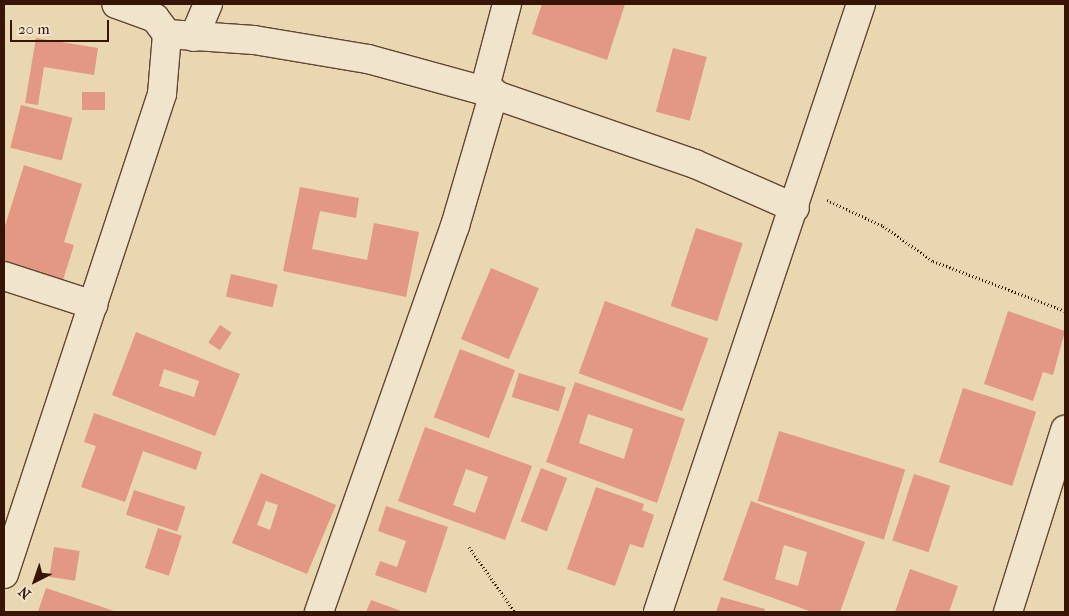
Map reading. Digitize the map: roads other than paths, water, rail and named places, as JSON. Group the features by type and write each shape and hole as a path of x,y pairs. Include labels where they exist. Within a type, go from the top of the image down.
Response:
{"street":[{"path":"4,574 162,94 167,34 155,18 116,4"},
{"path":"194,37 208,4"},
{"path":"319,612 455,226 489,92 507,4"},
{"path":"658,612 799,199 861,4"},
{"path":"167,34 254,40 368,59 489,92 799,199"},
{"path":"4,276 93,305"},
{"path":"1008,612 1065,430"}]}
